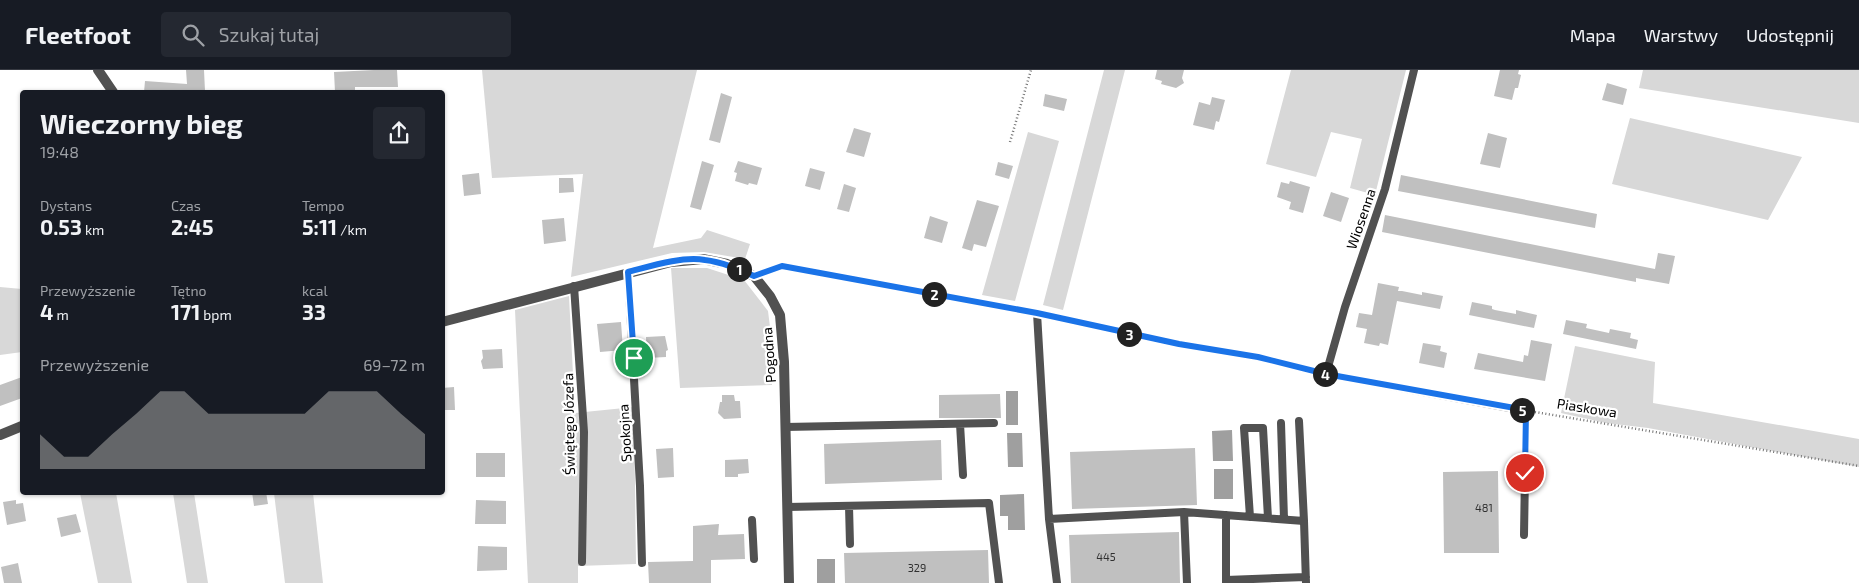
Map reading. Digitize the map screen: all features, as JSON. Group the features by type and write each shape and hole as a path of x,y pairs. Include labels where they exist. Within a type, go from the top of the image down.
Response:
{"street":[{"path":"98,70 112,90"},
{"name":"Pogodna","path":"445,321 671,262 703,259 727,264 754,276 770,296 780,315 784,362 790,583"},
{"path":"0,435 20,427"}],"lane":[{"name":"Wiosenna","path":"1326,374 1345,307 1385,189 1414,70"},
{"path":"754,276 782,266 1037,313 1179,344 1258,357 1326,374 1526,410 1524,535"},
{"name":"Spokojna","path":"628,272 640,486 642,563"},
{"name":"Świętego Józefa","path":"574,286 584,432 582,562"},
{"path":"1037,313 1049,519 1057,583"},
{"path":"1226,515 1226,582 1306,580 1299,421"},
{"path":"785,427 994,423"},
{"path":"1281,423 1284,519"},
{"path":"960,424 963,475"},
{"path":"1250,517 1244,428 1263,428 1268,518"},
{"path":"787,508 989,503 998,583"},
{"path":"849,506 850,544"},
{"path":"1049,519 1184,512 1304,521"},
{"path":"1184,512 1187,583"},
{"path":"752,520 754,559"}],"path":[{"path":"1010,142 1031,70"},
{"name":"Piaskowa","path":"1526,410 1859,466"}],"shaded area":[{"path":"482,70 697,70 653,248 701,238 707,230 750,244 745,259 704,252 672,253 571,277 583,174 492,178"},
{"path":"1104,70 1125,70 1063,310 1043,305"},
{"path":"1291,70 1406,70 1375,195 1350,188 1362,139 1331,132 1316,177 1266,164"},
{"path":"1643,70 1859,70 1859,123 1639,88"},
{"path":"1630,118 1802,157 1768,220 1612,184"},
{"path":"1028,132 1059,141 1015,301 982,295"},
{"path":"671,268 707,268 744,280 768,311 772,343 772,385 680,388"},
{"path":"0,287 20,289 20,352 0,355"},
{"path":"569,296 575,413 634,407 636,564 578,566 578,583 528,583 515,310"},
{"path":"1575,346 1655,362 1653,403 1859,439 1859,467 1648,428 1606,423 1561,413"},
{"path":"1006,391 1018,391 1018,425 1006,425"},
{"path":"1232,430 1233,461 1213,461 1212,431"},
{"path":"1007,433 1022,433 1023,467 1008,467"},
{"path":"1214,469 1233,469 1233,499 1214,499"},
{"path":"1024,494 1025,530 1008,530 1008,516 1000,516 1000,495"},
{"path":"80,495 116,495 132,583 98,583"},
{"path":"173,495 194,495 208,583 187,583"},
{"path":"274,495 313,495 323,583 285,583"},
{"path":"817,559 835,559 835,583 817,583"}],"building":[{"path":"186,70 204,70 205,90 144,90 145,81 187,84"},
{"path":"397,70 398,87 355,87 355,90 335,90 334,72"},
{"path":"1157,70 1184,70 1182,78 1184,83 1176,88 1161,84 1162,81 1155,79"},
{"path":"1500,70 1519,70 1518,74 1521,75 1518,88 1515,88 1512,100 1494,96"},
{"path":"1607,83 1627,89 1623,105 1602,100"},
{"path":"721,93 732,97 720,143 709,140"},
{"path":"1045,94 1067,99 1064,111 1043,106"},
{"path":"1212,97 1225,100 1219,122 1216,121 1214,130 1193,125 1199,102 1210,105"},
{"path":"854,128 871,133 864,157 846,152"},
{"path":"1488,133 1507,138 1500,168 1480,164"},
{"path":"702,161 714,165 701,210 690,207"},
{"path":"738,161 762,168 757,185 749,183 748,185 735,181 737,173 734,172"},
{"path":"998,162 1013,166 1009,179 995,175"},
{"path":"810,168 825,172 820,190 805,186"},
{"path":"479,173 481,194 464,196 462,175"},
{"path":"1401,175 1597,214 1595,228 1398,191"},
{"path":"559,178 573,178 574,192 559,193"},
{"path":"1290,181 1310,187 1303,213 1289,209 1291,202 1277,197 1281,182 1289,184"},
{"path":"844,184 856,188 849,212 837,209"},
{"path":"1331,192 1349,198 1341,222 1323,216"},
{"path":"977,200 999,206 986,247 974,244 972,251 962,248"},
{"path":"1385,215 1655,269 1658,253 1675,256 1669,284 1636,278 1636,282 1382,232"},
{"path":"930,216 948,222 942,243 924,238"},
{"path":"564,218 566,241 544,244 542,220"},
{"path":"1378,283 1399,287 1398,291 1422,295 1422,292 1443,296 1440,309 1397,301 1388,345 1380,343 1379,346 1364,343 1367,329 1356,327 1359,313 1372,315"},
{"path":"1472,302 1492,306 1492,309 1495,310 1516,314 1516,310 1537,315 1534,328 1469,315"},
{"path":"1566,320 1587,324 1586,328 1609,333 1610,329 1631,333 1630,338 1638,340 1636,349 1563,334"},
{"path":"621,322 623,350 600,352 597,324"},
{"path":"665,336 668,350 666,351 666,357 647,358 646,337"},
{"path":"1531,340 1552,344 1545,381 1474,369 1478,353 1523,362 1524,355 1528,356"},
{"path":"1423,343 1441,346 1440,351 1447,353 1444,368 1419,363"},
{"path":"502,349 503,368 483,369 481,361 483,358 482,350"},
{"path":"20,378 20,399 0,406 0,385"},
{"path":"454,387 455,410 445,410 445,388"},
{"path":"1000,394 1001,418 939,418 939,395"},
{"path":"722,395 734,395 735,401 740,401 741,418 724,419 718,413 720,402 722,402"},
{"path":"941,440 942,480 825,484 824,444"},
{"path":"673,448 674,477 658,478 656,449"},
{"path":"1195,448 1197,505 1072,509 1070,452"},
{"path":"476,453 505,453 505,477 476,477"},
{"path":"748,459 749,473 738,474 738,477 725,477 725,460"},
{"path":"1498,471 1499,553 1444,553 1443,472"},
{"path":"252,495 266,495 268,504 254,506"},
{"path":"16,500 16,504 23,503 26,521 7,525 3,502"},
{"path":"476,500 506,501 506,524 475,524"},
{"path":"76,514 81,532 61,537 57,518"},
{"path":"719,524 718,535 744,534 745,559 711,560 711,583 649,583 648,562 693,561 693,526"},
{"path":"1179,532 1180,583 1071,583 1069,535"},
{"path":"478,546 507,547 507,570 477,571"},
{"path":"988,550 989,583 845,583 844,553"},
{"path":"18,563 22,583 4,583 1,567"}],"route":[{"path":"634,358 628,272 671,262 703,259 727,264 754,276 782,266 1037,313 1066,321 1179,344 1258,357 1326,374 1526,410 1525,473"}]}
